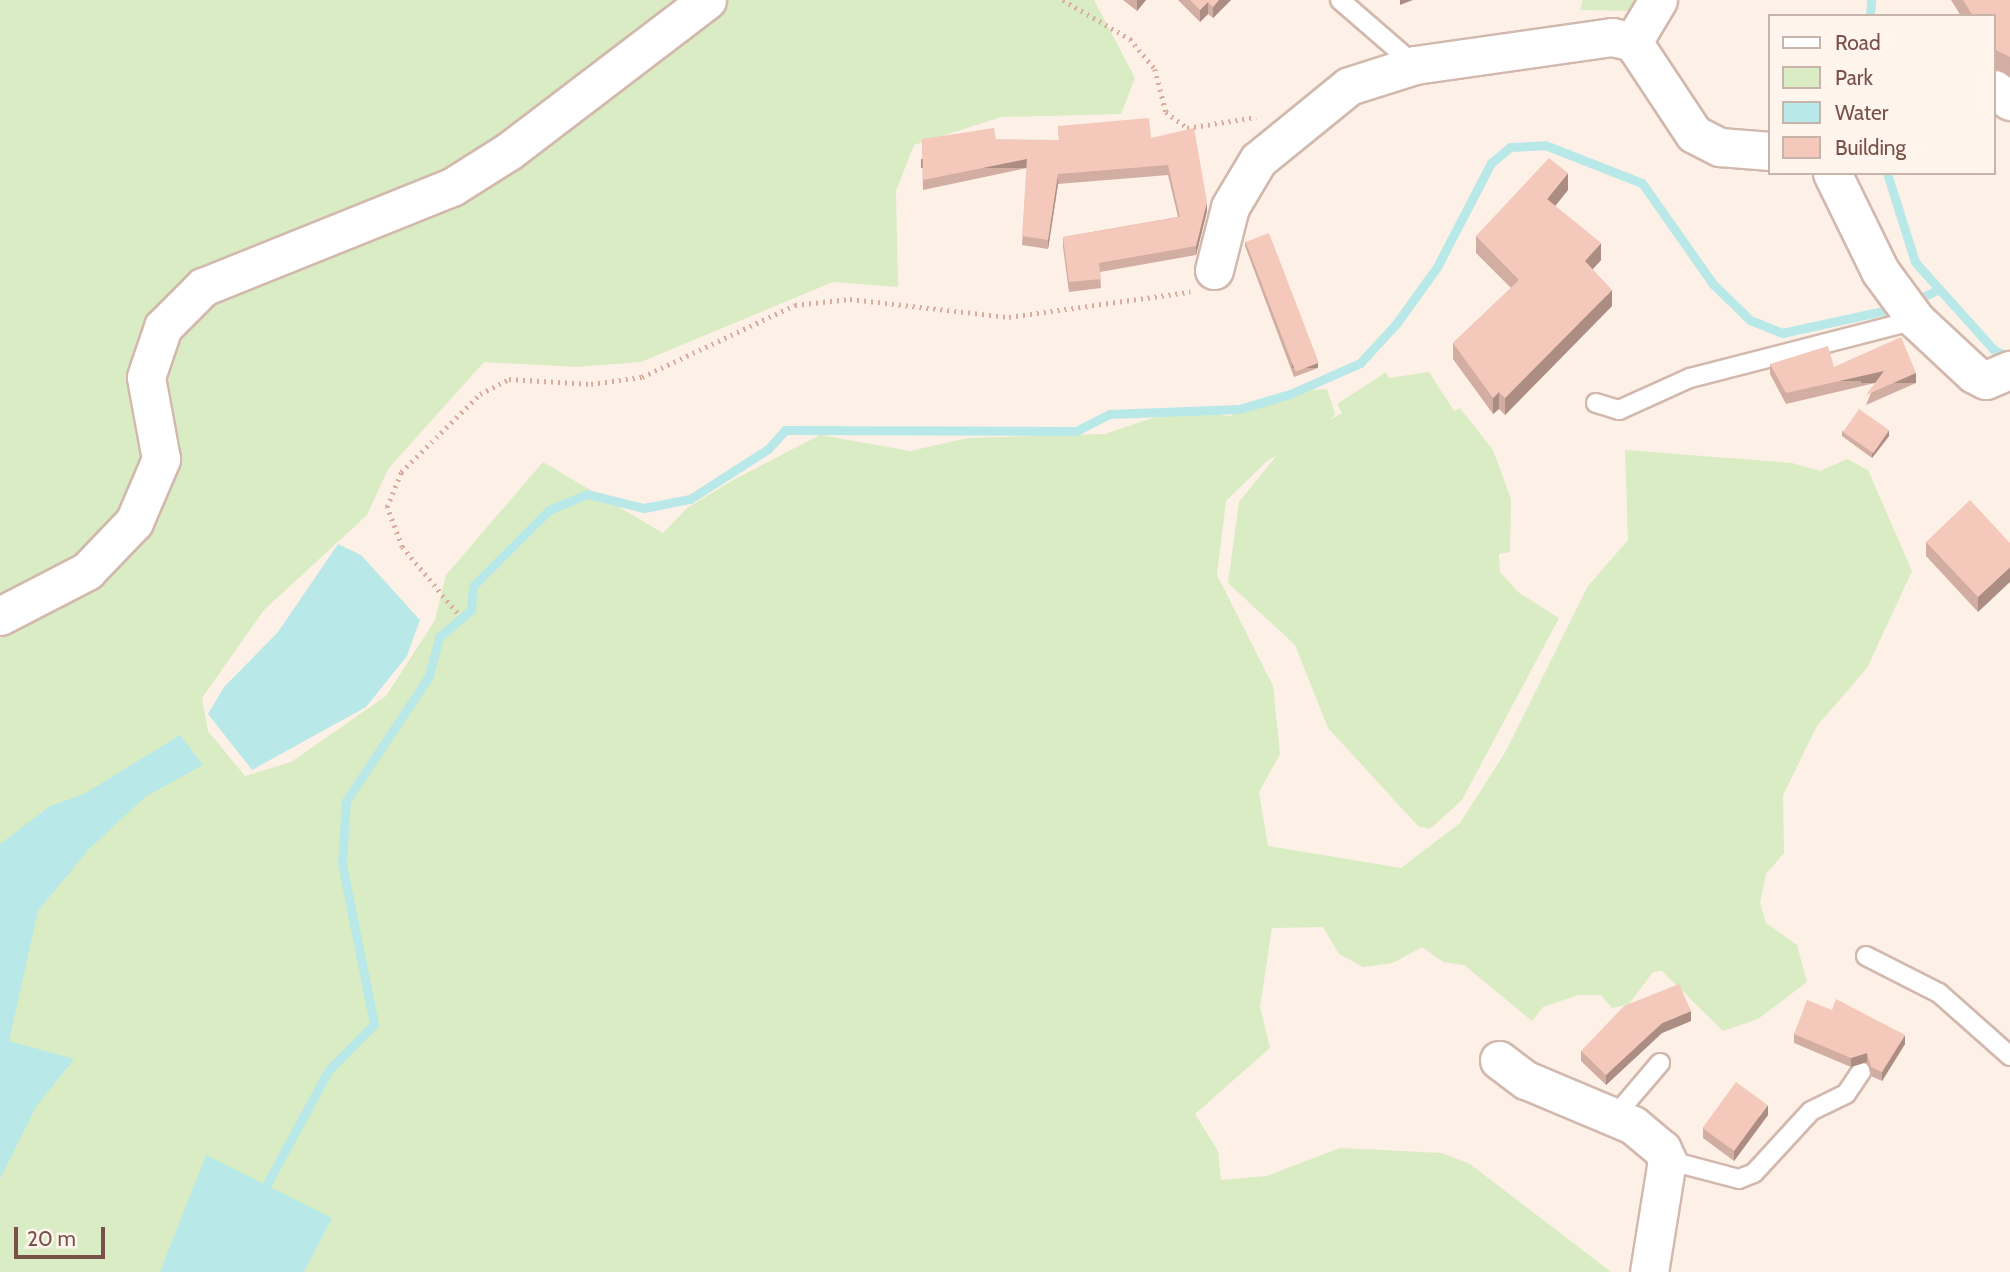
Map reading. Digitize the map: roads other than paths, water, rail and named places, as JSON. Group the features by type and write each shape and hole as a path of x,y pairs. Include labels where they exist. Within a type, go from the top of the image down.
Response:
{"street":[{"path":"0,616 87,570 134,522 161,458 146,377 163,327 203,287 452,187 509,151 707,0"},
{"path":"1633,42 1658,0"},
{"path":"1214,270 1230,207 1258,160 1349,86 1415,65 1589,36 1633,42 1694,134 1720,146 1769,151"},
{"path":"1833,175 1880,271 1916,320 1974,374 1986,380 2007,371"},
{"path":"1499,1060 1526,1080 1633,1125 1667,1160 1649,1272"}],"lane":[{"path":"1340,0 1415,65"},
{"path":"1596,403 1619,410 1715,370 1916,320"},
{"path":"1866,956 1938,993 2010,1056"},
{"path":"1633,1125 1625,1104 1660,1063"},
{"path":"1667,1160 1739,1179 1754,1173 1811,1111 1846,1094 1861,1072"}],"water":[{"path":"338,544 361,555 420,620 407,656 366,707 252,770 208,714 224,687 278,632"},
{"path":"180,735 203,765 145,797 89,849 38,911 9,1041 74,1059 36,1107 0,1179 0,844 50,806 84,794"},
{"path":"206,1155 332,1218 304,1272 160,1272"}],"waterway":[{"path":"1870,14 1871,0"},
{"path":"261,1195 328,1071 374,1024 342,864 346,801 429,676 439,637 471,610 473,586 549,510 587,494 644,508 690,499 768,449 785,430 1076,431 1110,414 1239,409 1290,394 1360,363 1396,324 1437,267 1491,163 1510,147 1545,145 1642,183 1713,284 1750,320 1782,333 1897,308"},
{"path":"1888,175 1915,262 1994,350 2010,357"},
{"path":"1913,301 1935,291"}]}
